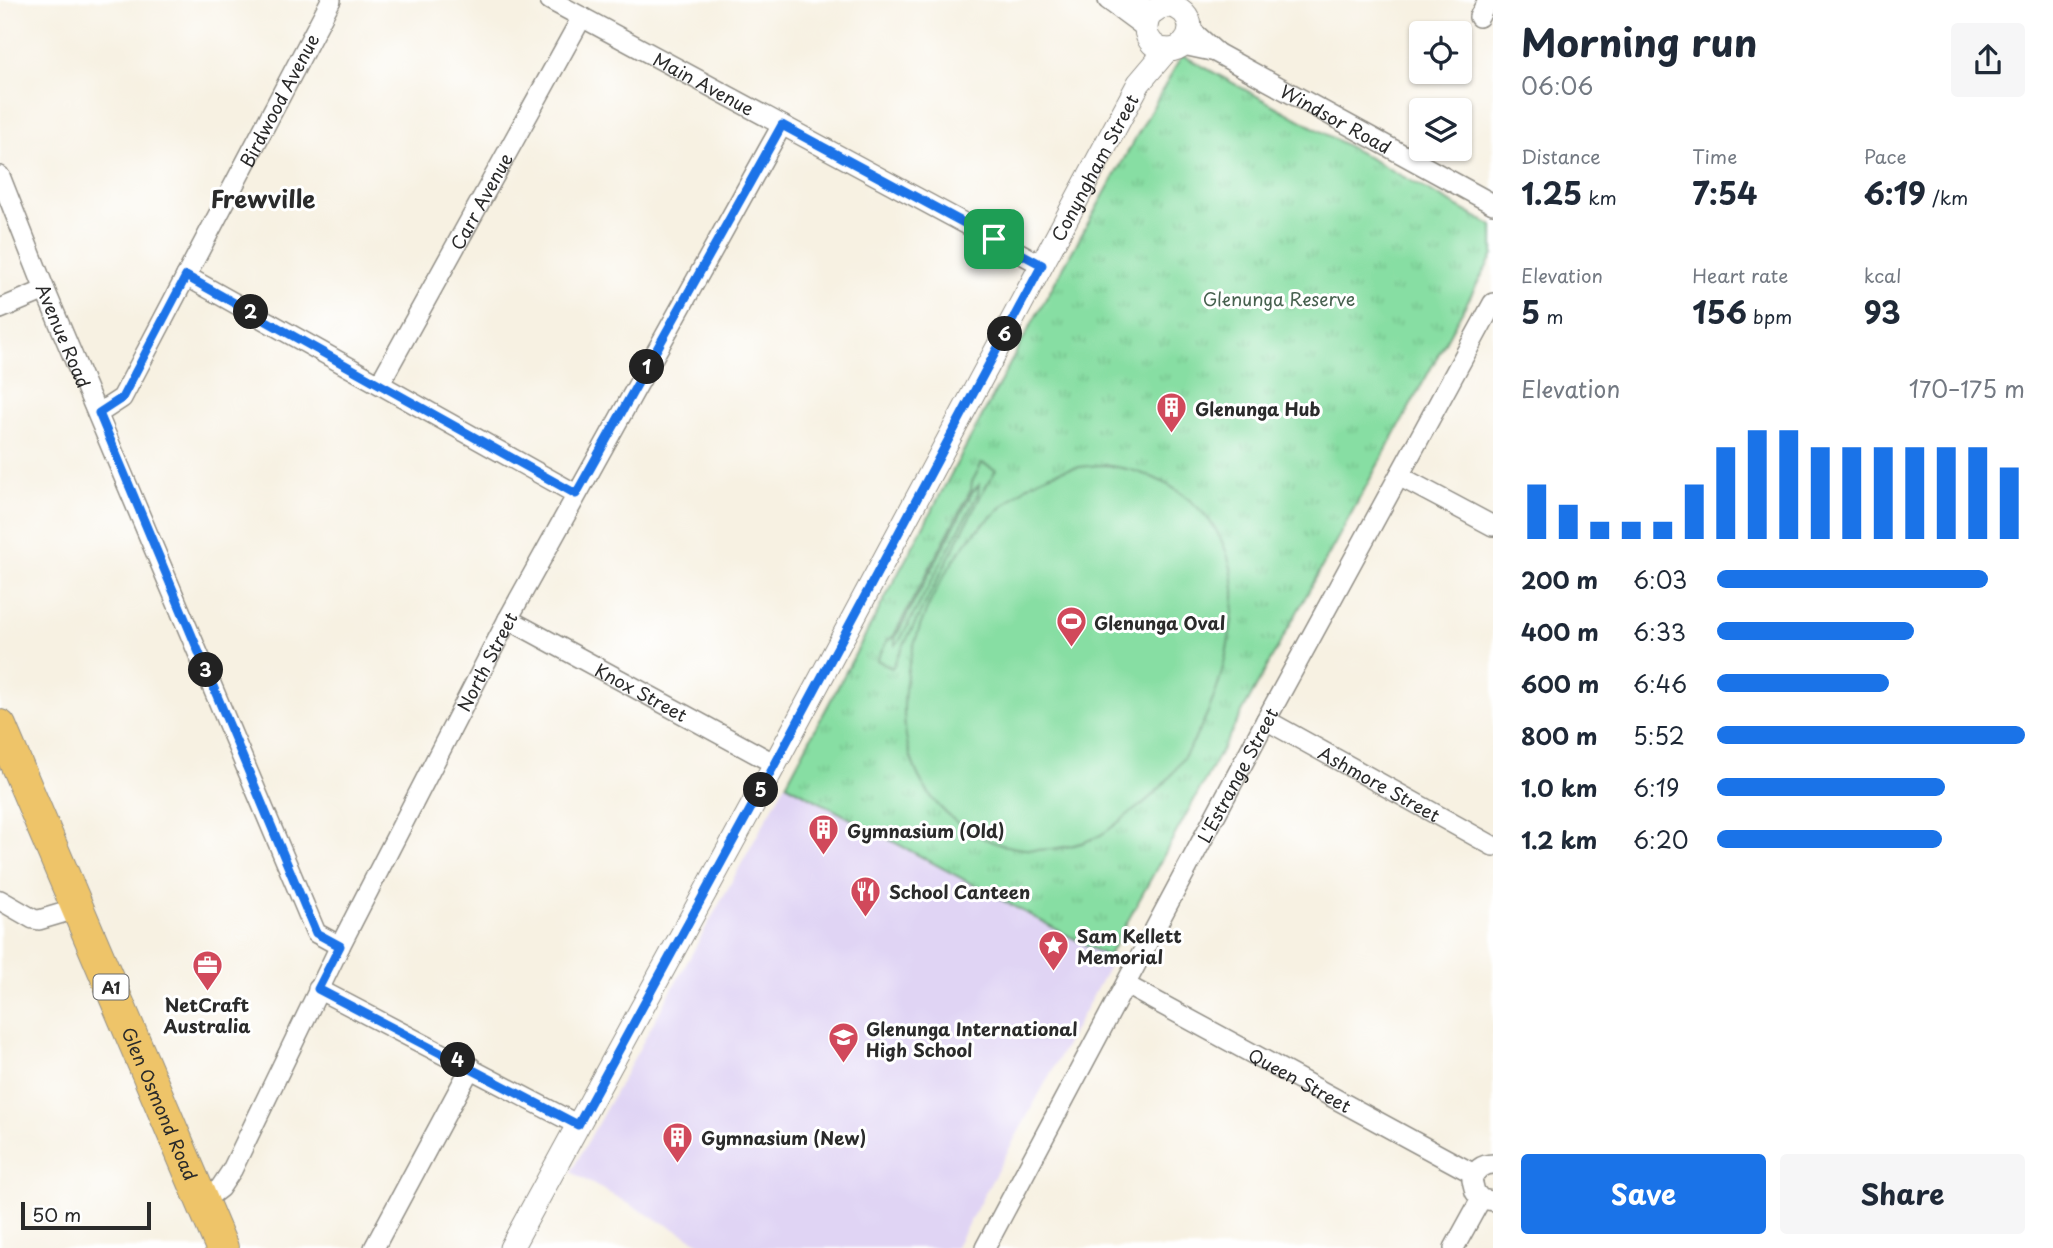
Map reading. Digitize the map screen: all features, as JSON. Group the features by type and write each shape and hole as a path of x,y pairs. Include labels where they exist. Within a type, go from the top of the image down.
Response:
{"highway":[{"name":"Glen Osmond Road","path":"0,726 222,1248"}],"street":[{"name":"Birdwood Avenue","path":"99,413 122,398 331,0"},
{"name":"Main Avenue","path":"550,0 1042,265"},
{"name":"Windsor Road","path":"1109,1 1171,22 1217,52 1493,204"},
{"name":"Carr Avenue","path":"380,383 582,17"},
{"name":"Conyngham Street","path":"511,1248 775,764 1171,22"},
{"name":"North Street","path":"203,1200 226,1181 318,989 508,619 782,125"},
{"name":"Avenue Road","path":"0,176 316,933 340,946"},
{"path":"186,276 576,494"},
{"path":"0,309 46,290"},
{"name":"L'Estrange Street","path":"985,1248 1266,720 1493,303"},
{"path":"1399,476 1493,526"},
{"name":"Knox Street","path":"508,619 775,764"},
{"name":"Ashmore Street","path":"1266,720 1493,846"},
{"path":"0,900 39,920 76,909"},
{"name":"Queen Street","path":"1126,985 1474,1174"},
{"path":"318,989 578,1125"},
{"path":"374,1248 471,1067"},
{"path":"1454,1248 1487,1200 1472,1186 1474,1174 1483,1165 1493,1164"}],"shaded area":[{"name":"Glenunga International High School","path":"790,776 1114,957 955,1248 709,1248 571,1172"}],"green space":[{"name":"Glenunga Reserve","path":"1182,55 1493,226 1493,255 1108,957 786,784 1021,343"},
{"path":"982,463 996,470 892,668 877,660 887,641 893,637 971,490","holes":["979,485 978,494 900,640 895,645 895,638 973,491"]},
{"name":"Glenunga Oval","path":"1104,465 1152,477 1174,489 1193,503 1209,520 1221,540 1230,563 1234,608 1221,676 1191,745 1170,777 1143,803 1102,834 1079,844 1042,850 1004,845 987,840 954,820 927,791 911,758 904,721 906,683 914,644 928,607 946,573 967,542 1003,506 1030,485 1051,474"}],"place":[{"name":"Glenunga Hub","path":"1172,435"},
{"name":"Glenunga Oval","path":"1071,649"},
{"name":"Gymnasium (Old)","path":"824,857"},
{"name":"School Canteen","path":"866,918"},
{"name":"Sam Kellett Memorial","path":"1054,972"},
{"name":"NetCraft Australia","path":"207,993"},
{"name":"Glenunga International High School","path":"843,1065"},
{"name":"Gymnasium (New)","path":"678,1164"}],"district":[{"name":"Frewville","path":"263,198"}],"route":[{"path":"782,125 994,239 1042,265 578,1125 318,989 340,946 316,933 99,413 122,398 186,276 576,494 782,125"}]}
